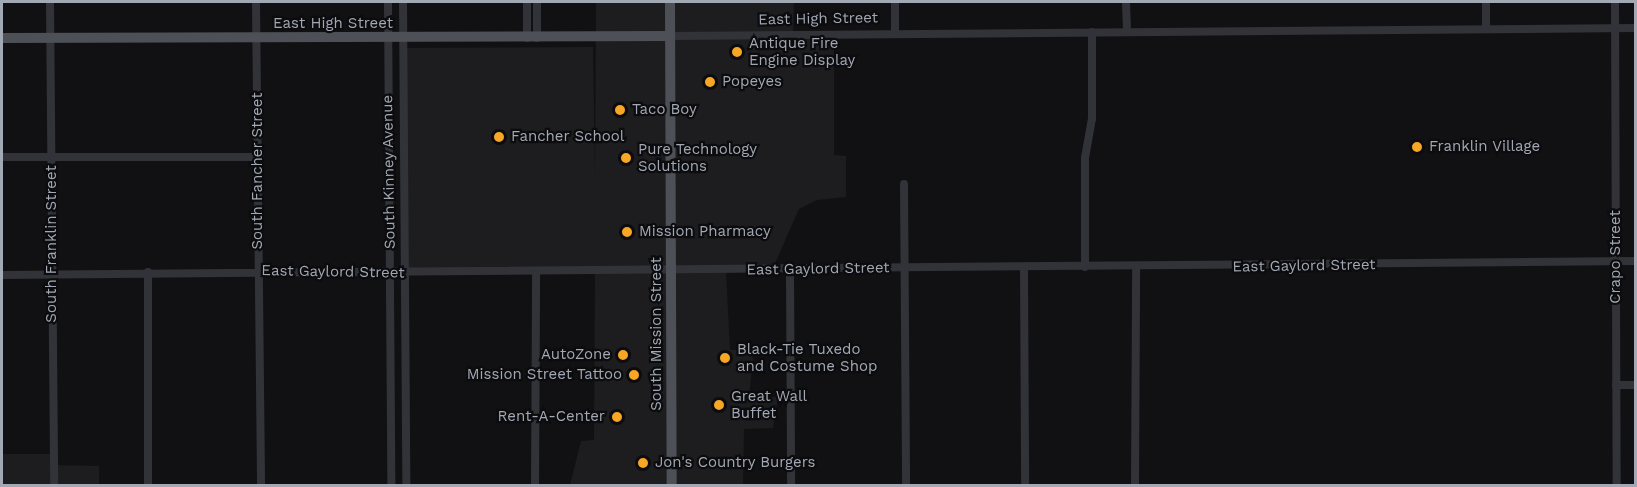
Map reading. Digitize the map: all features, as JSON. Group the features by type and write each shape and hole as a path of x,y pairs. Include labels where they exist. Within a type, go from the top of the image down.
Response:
{"main road":[{"name":"South Mission Street","path":"670,2 672,486"},
{"name":"East High Street","path":"2,38 403,39 670,36"}],"street":[{"name":"South Franklin Street","path":"50,2 54,486"},
{"name":"South Fancher Street","path":"256,2 260,157 258,271 261,486"},
{"name":"South Kinney Avenue","path":"388,2 391,486"},
{"name":"South Kinney Avenue","path":"403,2 406,486"},
{"path":"526,2 532,38"},
{"path":"532,38 537,2"},
{"path":"895,2 895,32"},
{"path":"1126,2 1127,32"},
{"path":"1486,2 1486,29"},
{"name":"Crapo Street","path":"1615,2 1617,486"},
{"name":"East High Street","path":"670,36 895,32 1635,28"},
{"path":"1085,267 1092,32"},
{"path":"2,158 260,157"},
{"path":"904,184 906,486"},
{"name":"East Gaylord Street","path":"2,275 258,271 405,273 1635,261"},
{"path":"1135,486 1136,267"},
{"path":"1024,268 1025,486"},
{"path":"790,270 791,486"},
{"path":"148,272 148,486"},
{"path":"535,486 536,272"},
{"path":"1616,385 1635,385"}],"shaded area":[{"path":"596,2 794,2 793,35 834,34 834,155 846,156 846,197 817,200 799,209 772,270 726,271 730,350 745,350 753,358 749,397 778,397 773,428 744,429 743,485 570,485 581,441 594,440 595,272 405,273 403,48 593,47 595,176"},
{"path":"2,454 54,454 54,465 99,466 99,485 2,485"}],"place":[{"name":"Antique Fire Engine Display","path":"737,52"},
{"name":"Popeyes","path":"710,82"},
{"name":"Taco Boy","path":"620,110"},
{"name":"Fancher School","path":"499,137"},
{"name":"Franklin Village","path":"1417,147"},
{"name":"Pure Technology Solutions","path":"626,158"},
{"name":"Mission Pharmacy","path":"627,232"},
{"name":"AutoZone","path":"623,355"},
{"name":"Black-Tie Tuxedo and Costume Shop","path":"725,358"},
{"name":"Mission Street Tattoo","path":"634,375"},
{"name":"Great Wall Buffet","path":"719,405"},
{"name":"Rent-A-Center","path":"617,417"},
{"name":"Jon's Country Burgers","path":"643,463"}]}
